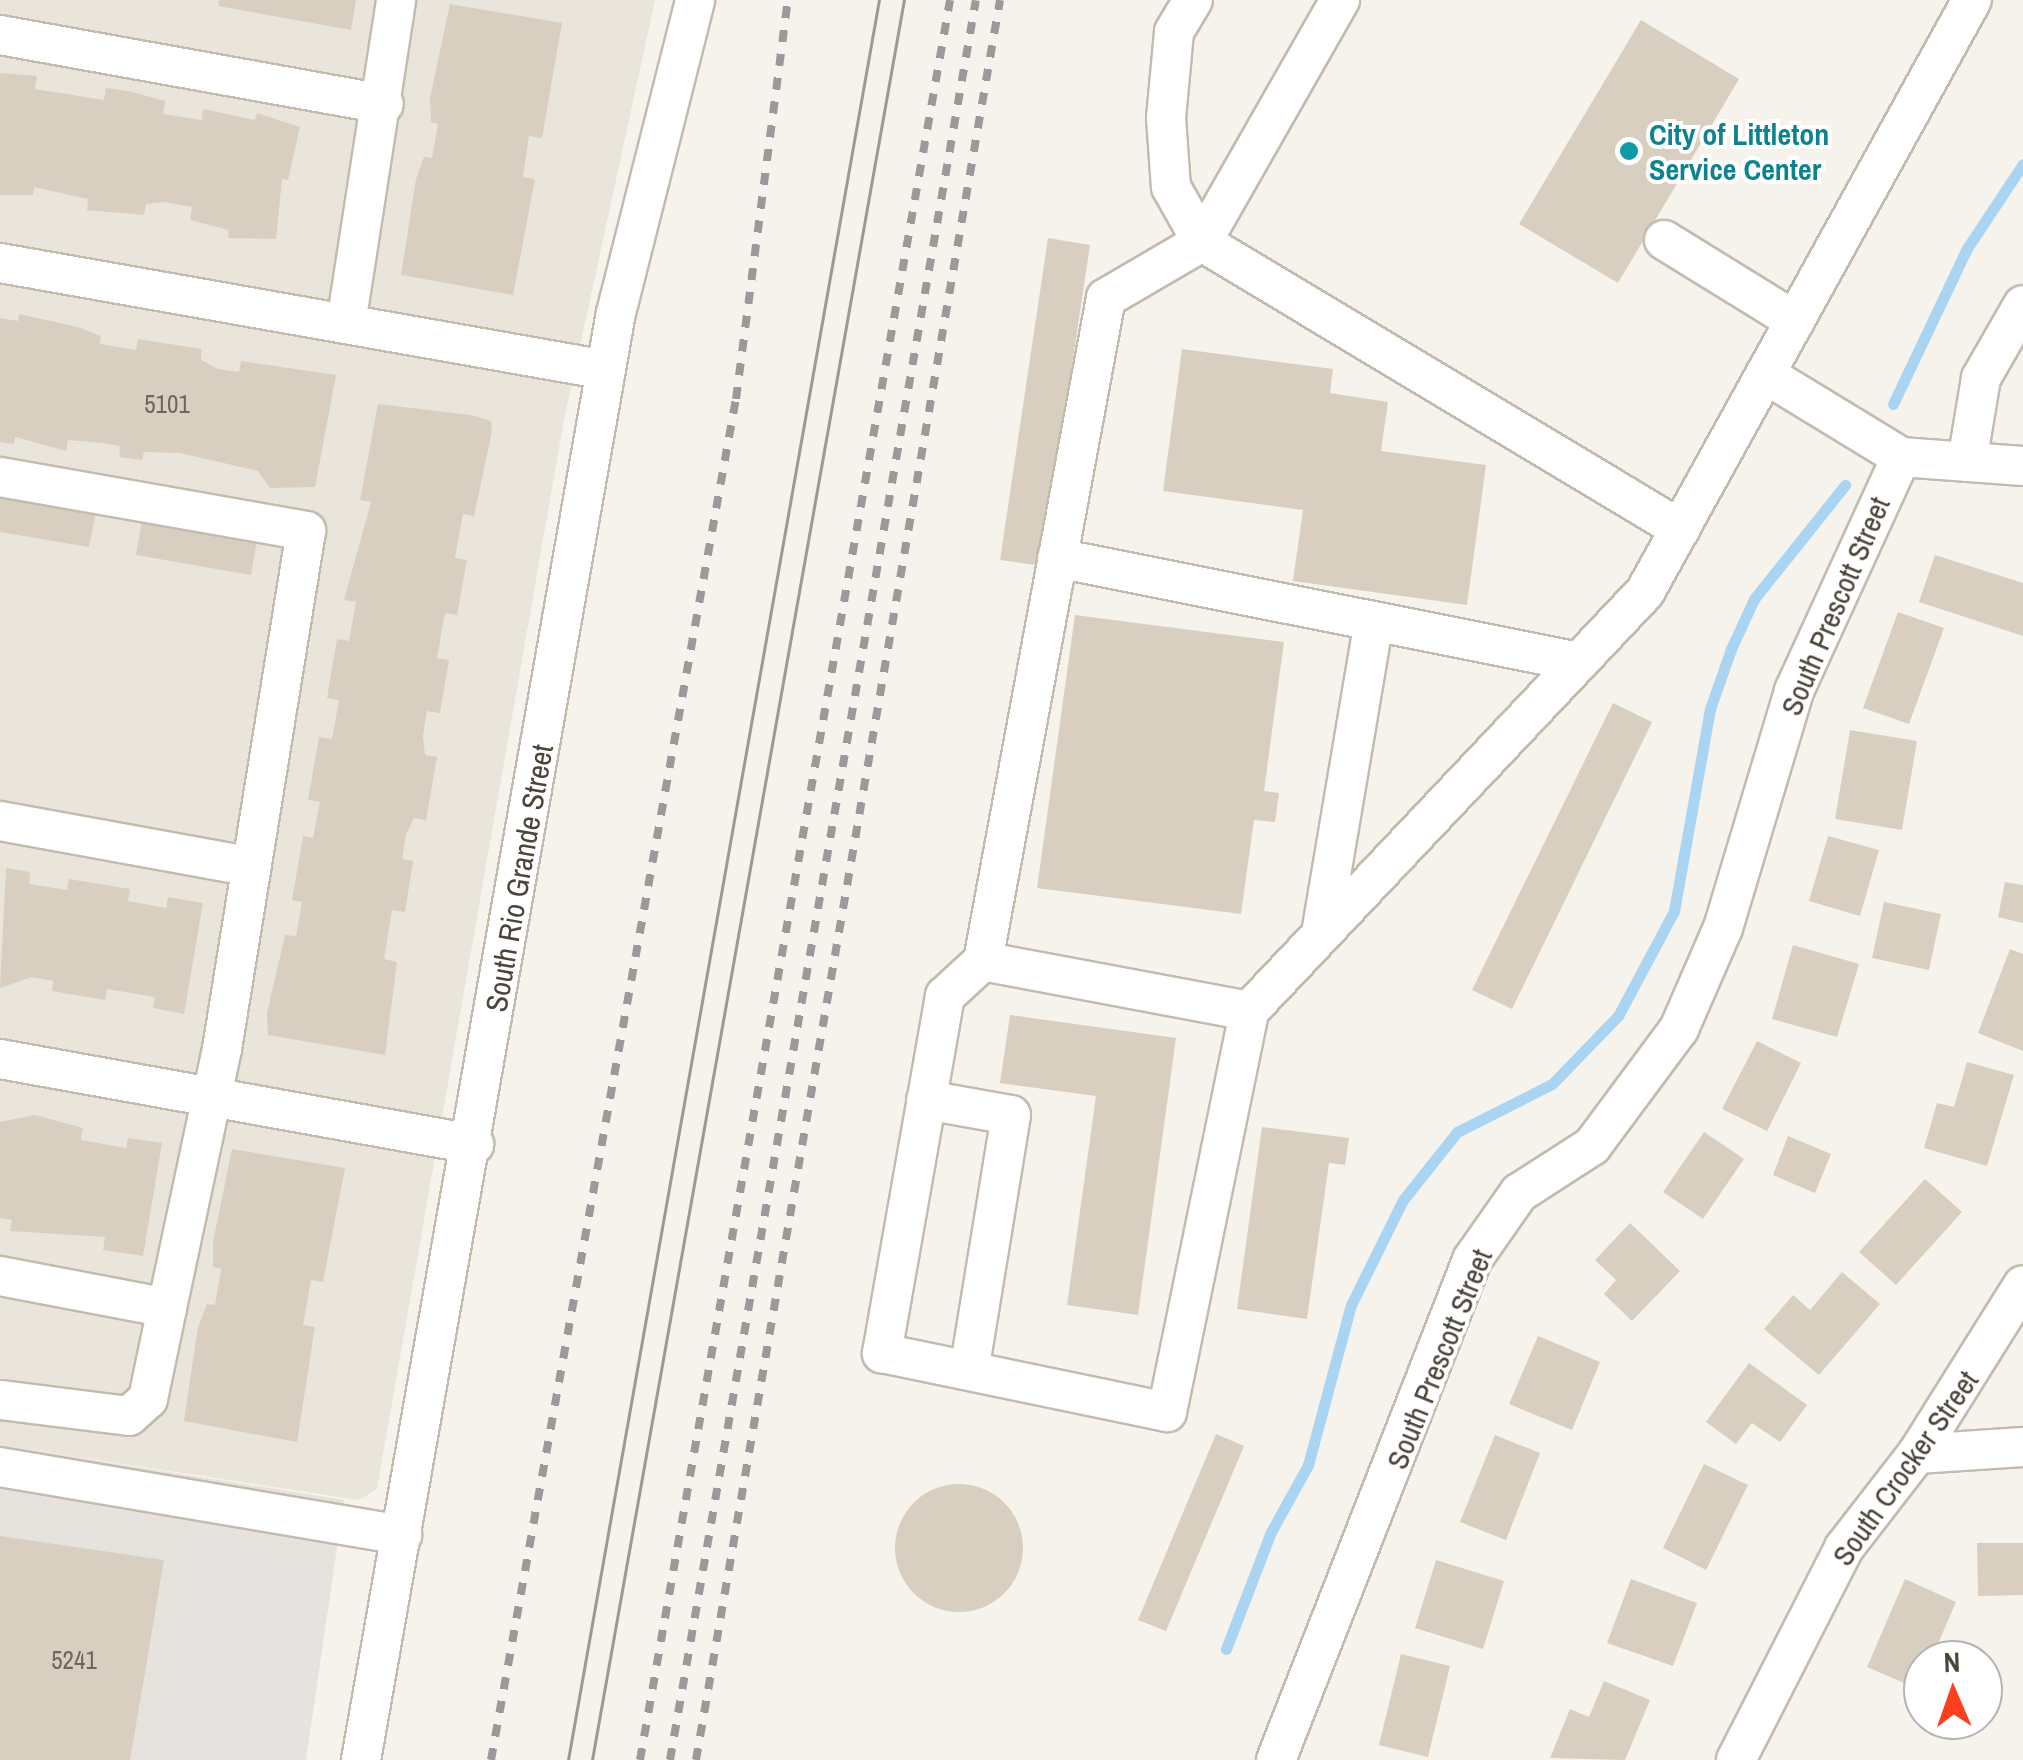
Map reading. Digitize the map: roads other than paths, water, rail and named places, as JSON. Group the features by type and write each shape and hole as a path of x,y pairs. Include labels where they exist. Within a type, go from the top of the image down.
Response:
{"street":[{"path":"346,324 384,104 396,0"},
{"name":"South Rio Grande Street","path":"361,1760 474,1144 606,370 695,0"},
{"path":"1193,0 1174,32 1166,118 1171,188 1202,242 1680,529"},
{"path":"1340,0 1202,242 1106,298 983,961 945,996 882,1353 1167,1412 1249,1011 1645,592 1962,4"},
{"path":"0,36 384,104"},
{"path":"1664,240 1795,320"},
{"path":"0,263 606,370"},
{"path":"1967,462 1981,378 2023,305"},
{"path":"1765,374 1900,457 2023,466"},
{"name":"South Prescott Street","path":"1276,1760 1472,1260 1518,1193 1592,1146 1678,1029 1723,928 1794,691 1900,457"},
{"path":"0,477 306,530 210,1097 148,1399 129,1416 0,1400"},
{"path":"1057,558 1578,662"},
{"path":"1322,934 1374,621"},
{"path":"0,822 248,866"},
{"path":"983,961 1249,1011"},
{"path":"0,1059 474,1144"},
{"path":"926,1100 1011,1115 969,1371"},
{"path":"0,1276 167,1308"},
{"name":"South Crocker Street","path":"1736,1760 1844,1548 1917,1454 2023,1285"},
{"path":"1917,1454 2023,1446"},
{"path":"0,1467 402,1535"}],"waterway":[{"path":"1893,404 1966,250 2023,164"},
{"path":"1226,1649 1271,1532 1308,1465 1351,1305 1403,1200 1457,1132 1552,1084 1618,1016 1674,911 1710,709 1731,649 1754,599 1845,485"}],"tram line":[{"path":"568,1760 879,0"},
{"path":"592,1760 904,0"}],"railway":[{"path":"491,1760 736,399 788,0"},
{"path":"640,1760 950,0"},
{"path":"670,1760 976,0"},
{"path":"696,1760 1000,0"}],"place":[{"name":"City of Littleton Service Center","path":"1629,151"}]}
